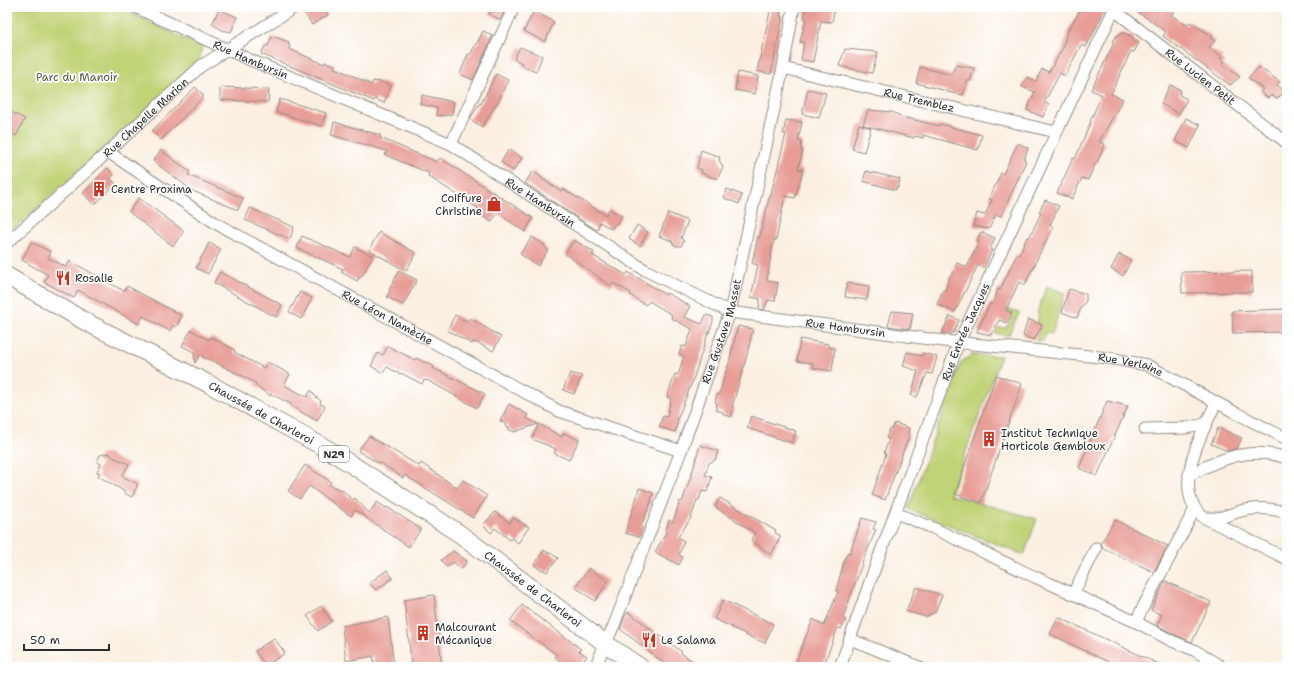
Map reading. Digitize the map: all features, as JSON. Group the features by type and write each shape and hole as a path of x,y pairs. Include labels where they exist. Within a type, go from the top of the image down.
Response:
{"main road":[{"name":"Chaussée de Charleroi","path":"7,276 86,322 209,384 329,450 460,534 606,644 640,667"}],"street":[{"name":"Rue Hambursin","path":"135,7 227,49 451,144 645,270 730,312 959,342"},
{"name":"Rue Chapelle Marion","path":"7,243 201,66 295,7"},
{"path":"451,144 514,7"},
{"name":"Rue Gustave Masset","path":"595,667 606,644 681,452 730,312 783,68 794,7"},
{"name":"Rue Entrée Jacques","path":"840,667 959,342 1114,8"},
{"name":"Rue Lucien Petit","path":"1114,8 1287,143"},
{"name":"Rue Tremblez","path":"783,68 1056,132"},
{"name":"Rue Léon Namèche","path":"108,152 217,224 559,410 681,452"},
{"name":"Rue Verlaine","path":"959,342 1109,358 1147,365 1287,439"},
{"path":"1216,402 1194,454 1189,475 1189,492 1195,509 1206,518 1287,559"},
{"path":"1145,429 1186,428 1206,424"},
{"path":"1189,475 1227,458 1252,452 1272,453 1287,458"},
{"path":"1206,518 1217,519 1239,512 1264,507 1274,508 1287,513"},
{"path":"1136,622 1148,595 1195,509"},
{"path":"896,513 933,528 1136,622 1172,641 1194,650 1222,667"},
{"path":"1073,594 1096,548"},
{"path":"850,640 919,667"}],"green space":[{"name":"Parc du Manoir","path":"7,7 117,7 202,47 199,62 7,235"},
{"path":"1047,286 1065,293 1052,334 1046,333 1043,341 1036,341 1041,325 1037,323 1039,314 1037,313"},
{"path":"1001,305 1019,313 1008,336 995,333 997,328 1006,328 1011,320 1012,313 1000,307"},
{"path":"972,355 1001,356 950,495 1037,519 1024,555 908,509 961,362"}],"building":[{"path":"312,7 324,7 328,15 312,25 304,12"},
{"path":"493,7 506,7 500,20 489,14"},
{"path":"771,7 782,7 780,16 783,16 771,74 757,71"},
{"path":"806,7 835,7 832,22 821,21 813,62 801,60 804,42 800,42 806,18 804,18"},
{"path":"1082,7 1106,7 1086,47 1081,45 1065,76 1060,73 1044,103 1049,104 1043,117 1027,110 1035,92 1022,87 1027,77 1036,81 1042,69 1049,72 1064,46 1068,30"},
{"path":"1128,7 1150,7 1156,11 1159,7 1166,7 1174,12 1171,15 1186,25 1190,22 1212,36 1210,38 1215,41 1209,48 1223,57 1220,58 1225,62 1222,64 1240,77 1230,85 1163,36 1166,32 1150,20"},
{"path":"219,9 237,17 231,32 222,30 212,24"},
{"path":"534,11 554,22 545,42 524,31"},
{"path":"483,31 493,35 473,80 460,74 468,54 470,55"},
{"path":"1123,33 1134,37 1132,40 1139,43 1134,52 1131,51 1111,94 1123,99 1099,142 1105,144 1097,163 1096,162 1088,180 1082,178 1072,199 1057,193 1073,158 1075,159 1102,95 1091,90 1114,43 1112,42 1117,35"},
{"path":"272,36 289,42 289,49 324,64 325,62 335,65 334,68 372,85 373,81 391,86 384,103 375,99 374,101 261,54 265,46 268,46"},
{"path":"520,47 542,56 536,72 521,66 522,63 514,59"},
{"path":"845,49 878,52 872,73 839,66"},
{"path":"955,65 974,68 970,81 967,81 963,95 916,83 920,67 952,75"},
{"path":"1259,67 1280,82 1277,85 1285,91 1277,99 1271,95 1268,98 1260,92 1263,89 1248,78"},
{"path":"738,72 758,76 755,94 735,90"},
{"path":"496,74 508,80 499,100 482,127 470,119 480,103 481,104"},
{"path":"1170,85 1181,90 1179,95 1187,99 1179,114 1161,104"},
{"path":"195,87 204,96 161,140 152,131"},
{"path":"220,87 269,89 268,102 220,100"},
{"path":"808,89 826,93 819,118 802,114"},
{"path":"422,95 454,102 452,114 443,116 436,115 437,108 420,104"},
{"path":"280,99 326,113 322,126 276,112"},
{"path":"7,110 25,119 16,136 7,131"},
{"path":"868,110 892,112 907,119 939,126 940,124 982,135 978,150 923,135 923,138 915,136 914,138 863,125"},
{"path":"1186,118 1200,125 1189,148 1175,141"},
{"path":"786,120 802,122 798,141 802,142 801,150 803,150 798,169 803,170 795,198 785,196 776,240 774,240 767,280 778,283 775,301 768,300 764,310 759,309 760,299 751,297 758,265 752,263 786,134 783,134"},
{"path":"334,122 380,135 380,138 437,162 440,158 533,218 525,232 498,213 491,222 477,212 479,209 428,176 429,173 385,155 387,151 331,135"},
{"path":"859,124 871,128 864,152 852,149"},
{"path":"1018,143 1028,148 1024,160 1026,161 1001,216 996,214 989,229 973,226 977,213 985,215 992,200 989,199 1001,173 1003,174"},
{"path":"509,149 522,158 513,171 501,162"},
{"path":"161,150 190,172 188,175 243,198 238,210 193,191 153,161"},
{"path":"701,150 720,157 719,160 723,167 717,179 701,173 702,170 697,168"},
{"name":"Centre Proxima","path":"107,168 114,175 110,178 116,184 94,205 83,193"},
{"path":"533,171 542,179 561,191 563,189 606,215 609,209 622,216 617,224 615,224 611,229 600,222 597,230 525,183"},
{"path":"866,171 900,179 898,188 896,187 896,190 863,181"},
{"path":"727,189 742,195 739,204 724,198"},
{"path":"139,198 184,231 173,246 129,212"},
{"path":"1045,200 1059,206 1050,225 1053,227 1025,285 1019,282 1006,310 1012,313 1007,323 999,320 991,335 977,332 990,303 993,304 998,289 1000,290 1017,254 1019,255 1027,237 1029,238 1041,213 1039,212"},
{"path":"250,208 294,227 290,239 245,220"},
{"path":"668,213 688,221 681,238 684,241 681,246 676,246 672,241 659,236"},
{"path":"637,225 648,232 640,246 629,239"},
{"path":"379,232 416,253 406,271 369,250"},
{"path":"981,232 995,238 990,249 992,250 984,268 978,265 955,312 937,304 943,290 945,291 950,276 957,263 967,267 979,242 977,240"},
{"path":"302,236 350,257 355,247 373,256 362,276 361,275 357,281 341,272 343,269 297,248"},
{"path":"532,237 545,245 544,246 548,250 538,266 520,254"},
{"path":"574,240 594,252 592,255 626,275 628,272 666,295 667,293 690,306 684,317 702,324 706,315 713,317 713,322 693,380 677,420 675,432 659,427 663,416 667,417 671,399 667,397 675,374 678,375 684,356 679,354 682,346 686,347 692,329 671,318 672,315 649,301 646,305 630,295 631,293 613,283 611,286 565,254"},
{"path":"31,242 51,252 48,258 66,267 70,261 124,291 127,286 182,316 176,327 173,325 170,331 143,316 139,324 78,290 74,298 44,282 48,275 22,260"},
{"path":"209,243 221,249 208,274 196,268"},
{"path":"1119,254 1131,260 1123,276 1111,269"},
{"path":"399,271 417,280 403,305 387,297"},
{"path":"1252,271 1252,292 1182,293 1181,272"},
{"path":"220,272 282,305 276,317 214,283"},
{"path":"847,283 869,286 867,300 845,297"},
{"path":"1069,289 1086,294 1086,301 1077,318 1062,312"},
{"path":"300,292 312,298 301,319 289,312"},
{"path":"1287,309 1287,332 1233,333 1232,311"},
{"path":"892,311 913,313 910,329 888,326"},
{"path":"455,315 467,322 470,318 501,337 493,351 476,342 473,342 472,344 447,330"},
{"path":"950,316 959,320 954,332 950,334 942,333"},
{"path":"1028,319 1042,325 1034,340 1023,336"},
{"path":"738,326 753,329 732,407 734,408 731,417 716,410 717,403 715,402 717,394 719,395 728,367"},
{"path":"191,330 209,340 211,337 235,350 234,352 264,368 267,362 290,374 284,385 307,397 311,390 321,401 320,404 325,406 317,421 291,406 291,404 271,394 271,396 255,385 256,383 207,358 206,359 200,355 195,363 194,352 182,346"},
{"path":"800,339 828,344 828,347 835,348 832,371 813,368 813,363 797,361"},
{"path":"388,346 415,360 416,358 426,363 427,362 434,367 433,368 485,394 477,408 427,380 424,380 422,384 387,367 383,373 371,366 378,353 383,355"},
{"path":"907,352 922,356 923,353 937,357 932,374 927,373 917,397 911,395 918,371 903,366"},
{"path":"570,373 582,376 574,394 563,390"},
{"name":"Institut Technique Horticole Gembloux","path":"996,375 1022,384 981,503 955,494"},
{"path":"1107,401 1128,406 1097,476 1079,468"},
{"path":"509,404 528,415 526,418 538,424 514,432 508,429 509,427 506,426 507,424 500,421"},
{"path":"751,416 796,431 792,443 747,428"},
{"path":"895,423 909,428 909,436 885,500 872,495 886,454 884,453 889,439 886,438 890,429 891,430"},
{"path":"539,424 562,437 564,433 579,440 569,460 554,453 556,449 532,439"},
{"path":"1218,428 1242,438 1237,448 1228,451 1211,444"},
{"path":"369,436 419,466 421,463 457,488 463,480 487,496 473,518 405,475 403,478 381,463 380,464 358,451"},
{"path":"700,445 718,451 715,460 709,463 705,475 712,477 707,492 702,491 699,500 697,500 691,518 678,537 684,541 679,555 683,557 679,565 655,552 667,531 669,520 673,522 680,501 682,502"},
{"path":"109,453 113,457 129,464 122,476 138,484 132,497 98,476 100,473 97,472 101,464 97,462 100,455"},
{"path":"305,465 331,482 329,485 342,490 353,500 355,498 369,513 377,502 421,529 409,547 355,510 351,516 309,486 300,499 288,491"},
{"path":"639,488 653,493 650,505 641,526 643,527 639,537 625,533"},
{"path":"720,498 776,531 775,533 781,536 771,555 751,540 755,533 715,507"},
{"path":"495,512 510,523 513,518 529,527 518,543 512,538 510,540 495,528 491,533 483,525"},
{"path":"862,518 876,522 873,529 876,530 864,558 843,618 846,620 841,629 838,627 823,667 794,667 813,619 824,626 838,592 836,591 845,557 848,552 850,553"},
{"path":"1115,520 1168,546 1154,572 1103,548 1101,543"},
{"path":"544,550 558,558 547,572 534,565"},
{"path":"453,551 467,561 462,569 453,562 446,567 441,560"},
{"path":"589,568 608,581 595,601 575,587"},
{"path":"387,570 393,578 376,590 369,583"},
{"path":"1165,581 1211,602 1192,642 1157,625 1162,615 1151,610"},
{"path":"916,587 942,595 935,612 926,617 906,611"},
{"name":"Malcourant Mécanique","path":"434,595 442,667 412,667 404,600"},
{"path":"723,600 773,624 765,643 745,635 746,634 714,619"},
{"path":"522,605 581,649 579,651 587,656 580,667 568,667 555,657 557,655 510,621"},
{"path":"321,606 332,621 318,631 307,616"},
{"path":"628,612 701,667 669,667 620,629"},
{"path":"388,617 394,667 375,667 373,656 346,661 342,626"},
{"path":"1058,617 1165,667 1119,667 1050,634"},
{"path":"274,638 285,653 266,666 255,651"}],"place":[{"name":"Centre Proxima","path":"99,189"},
{"name":"Coiffure Christine","path":"494,204"},
{"name":"Rosalie","path":"63,278"},
{"name":"Institut Technique Horticole Gembloux","path":"989,439"},
{"name":"Malcourant Mécanique","path":"423,633"},
{"name":"Le Salama","path":"649,640"}]}
